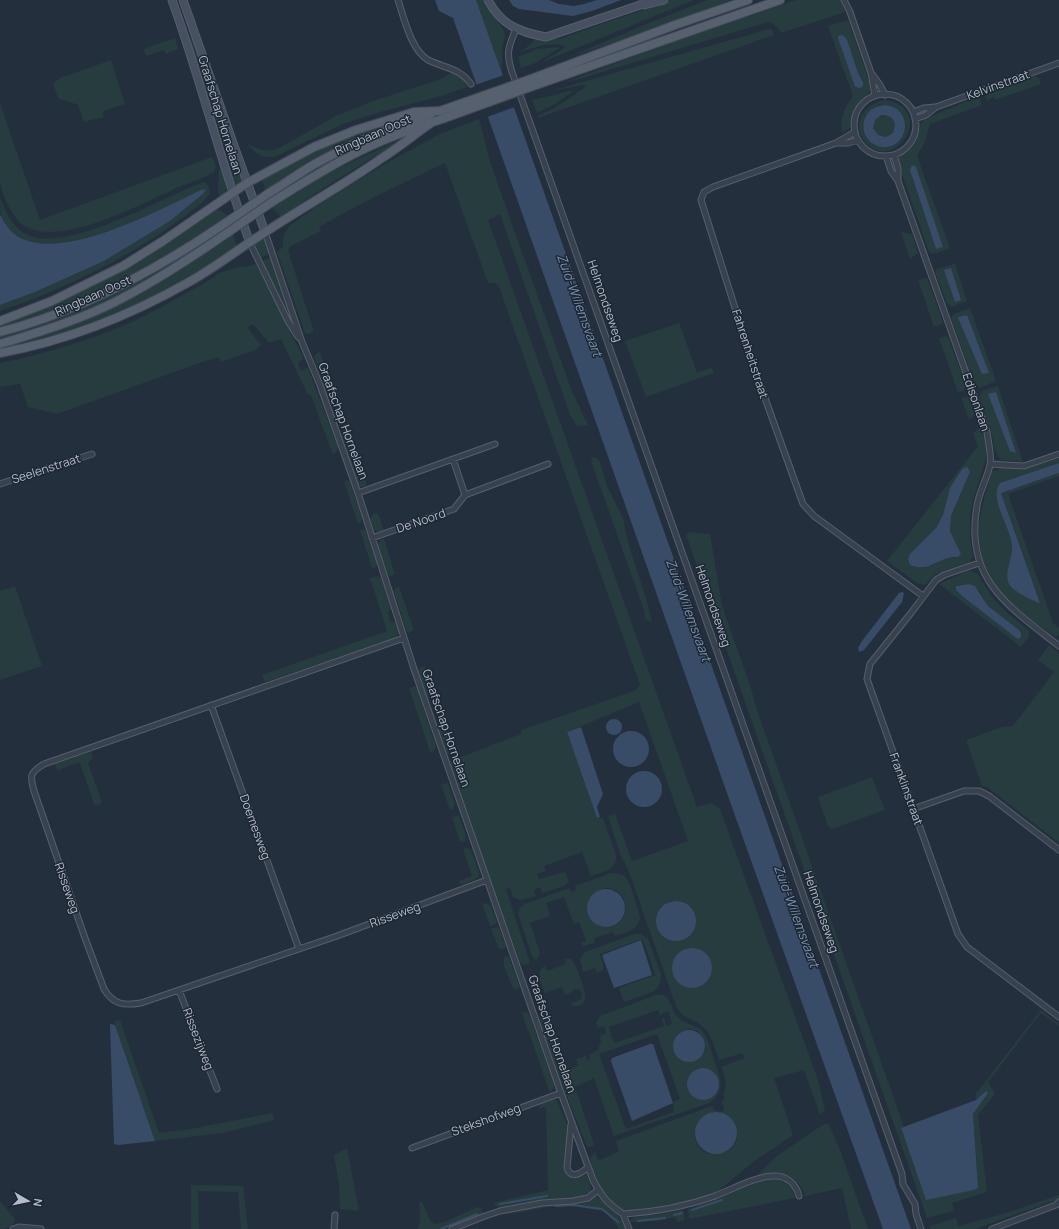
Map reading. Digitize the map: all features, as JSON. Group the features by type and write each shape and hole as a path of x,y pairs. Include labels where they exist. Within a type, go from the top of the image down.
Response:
{"main road":[{"name":"Ringbaan Oost","path":"532,83 675,25 748,0"},
{"name":"Ringbaan Oost","path":"0,332 44,319 114,290 156,268 314,165 397,125 441,115 780,0"},
{"path":"0,320 52,301 122,266 163,241 247,183 314,147 356,130 414,112 441,115"},
{"name":"Ringbaan Oost","path":"0,344 75,320 115,302 156,279 272,202 319,173 361,151 431,123 441,115"},
{"path":"0,353 19,350 60,338 101,323 156,300 190,282 265,232 383,158 431,123"}],"street":[{"name":"Graafschap Hornelaan","path":"172,0 186,39 232,193 250,243 288,321 302,342"},
{"name":"Graafschap Hornelaan","path":"183,0 265,232 302,342 320,385 358,493 404,638 571,1121 598,1190 607,1202 623,1214"},
{"path":"398,0 410,36 419,52 427,59 458,71 466,77 471,84"},
{"path":"488,0 494,11 504,21 516,29 546,36 640,5 650,0"},
{"path":"640,5 652,4 664,0"},
{"path":"844,0 848,6"},
{"path":"847,0 871,73 875,96"},
{"name":"Helmondseweg","path":"516,29 508,51 507,59 902,1174 903,1184 915,1204 916,1214 921,1229"},
{"name":"Kelvinstraat","path":"913,112 924,108 936,107 1059,64"},
{"path":"871,73 885,95"},
{"path":"885,95 894,96 901,99 908,105 913,112 916,128 914,137 909,145 894,155 886,156 877,155 863,147 855,132 855,123 859,110 867,100 875,96 885,95"},
{"name":"Kelvinstraat","path":"915,119 926,115 936,107"},
{"name":"Fahrenheitstraat","path":"855,132 836,143 712,187 704,192 701,200 752,362 803,504 814,516 924,596"},
{"name":"Fahrenheitstraat","path":"836,143 848,143 858,140"},
{"name":"Edisonlaan","path":"894,155 898,169 898,181"},
{"name":"Edisonlaan","path":"886,156 891,171 898,181 987,432 990,464 978,497 974,519 975,544 979,563 987,580 1002,600 1059,646"},
{"path":"358,493 495,444"},
{"name":"Seelenstraat","path":"0,484 92,454"},
{"path":"990,464 1024,466 1059,454"},
{"path":"453,459 465,495"},
{"name":"De Noord","path":"372,538 454,509 465,495 548,464"},
{"name":"Franklinstraat","path":"979,563 944,575 936,580 870,664 867,679 958,934 966,947 1059,1017"},
{"name":"Risseweg","path":"404,638 44,764 34,770 30,777 34,791 85,938 108,996 118,1003 130,1005 140,1003 337,936 488,880"},
{"name":"Doemesweg","path":"211,705 299,949"},
{"path":"913,809 964,791 979,791 989,796 1059,850"},
{"name":"Rissezijweg","path":"179,990 217,1089"},
{"name":"Stekshofweg","path":"412,1148 561,1093"},
{"name":"Graafschap Hornelaan","path":"571,1121 567,1168 568,1172 579,1174 588,1167"},
{"path":"629,1229 623,1214 661,1211 684,1206 716,1196 743,1184 773,1176 784,1177 794,1184 799,1196"},
{"path":"452,1229 500,1211 542,1203 573,1201 588,1198 598,1190"},
{"path":"992,1229 1059,1202"},
{"path":"334,1229 335,1215"},
{"path":"14,1229 41,1229"}],"green space":[{"path":"476,0 484,0 503,29 505,35 502,51 502,75"},
{"path":"671,0 694,0 540,63 563,49 565,46 555,44 542,46 518,54 532,43 535,37 559,39"},
{"path":"707,0 731,0 656,29 566,58 649,23"},
{"path":"796,0 840,0 845,12 781,33 774,24 768,22 565,82 676,41"},
{"path":"848,20 871,87 868,94 855,108 851,127 843,133 841,123 842,118 845,108 853,96 828,26","holes":["838,36 845,37 858,73 863,82 863,86 857,88 855,87"]},
{"path":"769,29 772,30 774,35 538,118 538,116 556,107 583,89 586,85 551,91"},
{"path":"193,37 231,141 222,144 189,38"},
{"path":"175,38 178,49 166,54 164,50 146,56 143,49"},
{"path":"561,47 535,63 521,68 518,57 537,49"},
{"path":"111,60 125,104 103,111 103,117 84,122 78,105 58,98 53,83 60,78"},
{"path":"453,71 463,78 467,87 343,124 274,157 265,157 258,154 252,150 247,143 263,150 279,148 338,115 376,100 444,78"},
{"path":"1034,76 1039,78 1041,84 995,100 994,97 987,101 985,95"},
{"path":"575,90 555,104 537,113 532,100"},
{"path":"977,97 980,99 982,105 930,124 925,142 917,156 950,248 934,254 929,252 896,157 905,152 914,142 920,125 925,119","holes":["910,170 943,246 936,249"]},
{"path":"885,100 901,105 908,115 910,126 906,137 898,146 888,151 877,150 865,142 859,128 859,122 862,115 871,105","holes":["879,105 890,106 898,110 903,116 905,132 901,139 894,145 885,147 874,144 868,140 863,129 863,124 867,115 874,108"]},
{"path":"0,103 40,220 212,157 216,166 214,172 204,177 136,207 91,224 68,230 47,232 29,228 13,214 1,187"},
{"path":"420,114 266,192 262,179 309,155 347,137"},
{"path":"884,115 892,118 895,126 892,134 884,137 876,134 873,126 876,118"},
{"path":"479,119 490,161 503,199 571,389 588,425 577,426 570,415 500,214 488,220 697,807 712,803 720,809 818,1080 825,1110 820,1115 804,1070 774,1078 793,1135 753,1162 716,1193 662,1208 646,1211 626,1211 620,1209 604,1196 596,1181 590,1159 595,1152 598,1161 618,1152 619,1150 616,1141 712,1106 714,1110 723,1112 724,1105 721,1105 725,1097 723,1095 726,1084 721,1067 744,1058 743,1053 719,1060 705,1029 698,1023 685,1016 676,1006 628,869 620,854 608,816 615,814 632,861 688,841 639,702 567,732 597,818 603,818 616,855 616,860 612,867 608,870 591,876 582,852 544,866 546,871 537,874 539,879 565,872 569,882 564,886 542,893 540,887 534,890 536,896 520,900 513,897 510,888 506,889 530,963 524,965 520,963 449,764 451,761 521,734 521,730 631,692 637,689 640,685 499,287 496,283 488,283 445,163 350,210 319,227 321,231 291,246 288,250 314,332 308,334 305,333 277,252 283,247 283,237 289,226 320,204 388,162 440,134","holes":["671,901 680,902 687,906 692,911 694,918 695,924 692,931 687,936 679,940 658,912 664,905","690,949 702,951 709,958 711,966 710,975 706,983 699,987 689,988 678,982 674,976 674,960 684,951","715,1112 723,1114 735,1125 737,1139 734,1146 728,1151 710,1154 703,1151 698,1145 695,1139 697,1125 701,1119"]},
{"path":"412,134 362,164 281,217 272,208 305,186"},
{"path":"232,146 245,182 235,189 223,149"},
{"path":"219,168 222,170 226,186 225,192 220,199 218,189"},
{"path":"204,182 208,185 210,193 203,202 156,236 106,266 54,290 0,311 0,305 35,292 104,261 170,221 204,193 206,189 130,224 98,235 66,242 38,243 15,236 1,217 0,198 12,222 19,230 41,238 63,237 88,231 114,222"},
{"path":"218,209 228,216 157,262 76,304 0,329 0,323 40,309 92,287 133,264"},
{"path":"220,231 221,232 168,268 112,299 56,321 0,340 0,336 58,317 101,299 142,279"},
{"path":"901,232 912,234 918,253 910,259"},
{"path":"233,233 236,247 190,279 149,300 71,332 0,351 0,347 96,312"},
{"path":"264,236 270,253 261,258 254,242"},
{"path":"271,257 296,328 262,261"},
{"path":"256,264 303,357 298,363 301,371 308,368 338,447 337,451 333,455 311,395 307,393 281,339 269,343 253,324 247,327 261,345 255,350 221,362 219,357 205,361 57,414 28,407 20,384 0,387 0,363 50,351 84,341 116,329 151,312 208,281 219,273 241,266 246,267"},
{"path":"955,264 967,301 952,307 947,304 935,272 937,269"},
{"path":"927,278 943,322 942,324 934,327 918,280"},
{"path":"970,308 996,381 980,388 975,385 951,318 954,314","holes":["967,315 988,373 959,320 959,317"]},
{"path":"679,323 697,372 712,368 714,373 646,397 625,341"},
{"path":"947,336 966,386 964,391 958,392 939,338"},
{"path":"320,352 333,391 328,393 314,358 316,354"},
{"path":"998,386 1023,462 1001,460 995,450 991,431 979,397 982,391"},
{"path":"961,398 970,398 975,414 969,419"},
{"path":"981,427 986,444 986,459 973,500 970,517 970,540 973,556 970,562 936,574 925,585 917,583 887,561 978,446 973,433","holes":["970,472 951,516 950,531 961,554 958,557 943,559 931,566 910,554 936,528 943,515 950,488"]},
{"path":"347,429 367,485 361,487 359,486 341,435 343,431"},
{"path":"595,457 599,460 607,486 623,518 628,542 652,623 645,619 644,610 591,461 592,458"},
{"path":"1059,458 1059,463 1001,483 998,487 1012,546 1011,560 1008,571 1040,602 1001,493 1059,473 1059,476 1008,494 1053,623 1059,628 1059,634 1056,637 1032,621 1009,602 994,583 983,561 980,549 979,525 984,498 992,471 1003,468 1022,470"},
{"path":"348,480 362,518 361,522 358,524 344,482"},
{"path":"378,513 384,530 378,532 374,530 370,520 373,514"},
{"path":"364,529 377,563 376,567 372,568 360,530"},
{"path":"690,532 710,534 722,606 751,688 756,707 904,1127 901,1129 926,1199 978,1188 973,1114 986,1091 976,1100 975,1095 1041,1010 1059,1024 1059,1026 1041,1013 988,1082 995,1094 978,1115 987,1192 952,1203 954,1211 927,1218 686,535"},
{"path":"381,539 384,539 395,574 390,576 388,575 378,544"},
{"path":"970,570 978,574 991,596 1004,610 1029,631 1029,636 1021,647 939,584","holes":["969,584 979,590 988,606 1019,630 1022,635 1015,637 957,592 956,586"]},
{"path":"379,576 382,579 391,609 388,613 391,622 396,622 399,631 397,637 265,682 262,675 387,631 370,578"},
{"path":"15,586 42,666 0,680 0,591"},
{"path":"399,587 414,630 408,633 394,592 395,588"},
{"path":"1049,645 1059,653 1059,843 987,787 982,786 966,740 1002,727 1013,726 1054,672 1038,660"},
{"path":"425,666 435,698 429,698 427,695 419,671 420,668"},
{"path":"416,686 436,747 434,751 430,752 409,688"},
{"path":"444,723 454,753 446,753 438,729 439,725"},
{"path":"91,752 93,758 88,763 102,802 96,806 80,763 58,770 55,764"},
{"path":"872,777 885,810 832,829 828,826 818,797"},
{"path":"448,783 455,804 453,809 450,810 441,785"},
{"path":"459,815 466,836 465,841 460,842 452,817"},
{"path":"467,848 471,850 479,876 474,880 461,885 459,881 472,876 463,849"},
{"path":"611,873 618,873 624,876 627,879 631,889 640,916 638,924 632,930 615,936 613,932 594,938 595,943 583,946 581,943 586,941 579,922 574,924 564,897 546,903 550,916 530,923 540,953 538,959 534,959 518,914 520,908 525,904 569,888 571,892 576,890 575,886","holes":["607,888 615,890 621,895 624,901 626,908 624,914 616,925 608,927 599,926 593,922 589,916 589,901 592,895 598,890"]},
{"path":"486,903 491,906 497,922 496,924 490,926 482,904"},
{"path":"497,927 499,928 506,946 504,949 500,949 498,947 491,929"},
{"path":"634,934 641,934 648,939 661,974 660,983 655,991 624,1002 619,988 655,975 642,939 600,954 604,970 597,973 595,968 583,972 580,959 585,952"},
{"path":"505,956 509,957 519,985 519,988 516,990 512,987 504,967"},
{"path":"565,959 571,959 575,964 584,988 585,1001 579,1006 573,1006 571,1001 572,1000 573,1003 581,999 582,994 580,990 575,989 565,995 562,987 545,993 541,982 539,975 542,968 545,966 547,971 566,964"},
{"path":"656,995 665,996 668,998 679,1019 701,1030 707,1039 720,1078 720,1089 715,1098 709,1103 614,1136 594,1078 575,1087 594,1144 592,1147 587,1147 561,1081 539,1017 539,1012 547,1009 568,1070 578,1065 576,1059 586,1056 587,1060 590,1059 589,1055 598,1050 601,1041 600,1036 606,1033 604,1026 598,1028 596,1023 600,1016","holes":["658,1010 661,1017 661,1014 668,1011 672,1024 666,1026 664,1018 662,1019 664,1026 615,1043 611,1036 608,1037 611,1035 609,1027","691,1029 697,1031 706,1047 704,1053 689,1062 682,1060 674,1051 674,1039 683,1031","657,1034 680,1099 674,1101 674,1112 626,1129 599,1054","704,1068 711,1070 717,1075 719,1087 716,1094 709,1098 698,1099 690,1093 687,1085 689,1077 696,1070"]},
{"path":"522,1013 528,1013 530,1017 554,1083 554,1087 550,1093"},
{"path":"120,1020 159,1133 191,1129 272,1113 274,1120 222,1133 155,1141 115,1025 115,1021"},
{"path":"552,1099 557,1100 568,1127 564,1168 565,1172 573,1177 587,1175 591,1188 590,1192 577,1199 500,1209 493,1203 548,1190 546,1107 539,1109 540,1103"},
{"path":"824,1124 829,1124 840,1150 868,1229 851,1229 842,1188 805,1196 801,1187 796,1181 785,1174 771,1174 755,1177 777,1156"},
{"path":"347,1148 359,1211 340,1209 339,1184 334,1155"},
{"path":"774,1179 788,1184 794,1193 795,1198 689,1219 688,1209 757,1183"},
{"path":"191,1185 243,1186 248,1229 241,1229 238,1192 198,1191 199,1229 191,1229"},
{"path":"1059,1195 1059,1199 975,1229 931,1229 930,1226 956,1218 958,1226 1003,1214"},
{"path":"596,1196 617,1215 626,1229 619,1229 613,1220 603,1211 570,1206 547,1207 517,1213 499,1214 540,1205 585,1203"},
{"path":"0,1201 15,1219 11,1226 3,1229 0,1229"},
{"path":"420,1202 422,1202 430,1220 434,1224 442,1223 477,1207 481,1208 483,1213 445,1229 417,1229 420,1223"},
{"path":"681,1210 683,1211 685,1220 678,1222 675,1217 657,1221 630,1222 630,1220 636,1217"}],"water":[{"name":"Zuid-Willemsvaart","path":"435,0 476,0 911,1229 883,1229 453,18 439,11"},
{"path":"509,0 549,0 559,4 574,6 597,0 621,0 592,11 573,16 519,9 513,6"},
{"path":"842,35 847,40 858,73 863,82 863,86 860,88 855,87 838,38 838,36"},
{"path":"885,105 894,107 901,113 904,120 905,128 903,135 899,142 892,146 883,147 874,144 864,133 863,126 865,118 869,112 876,107","holes":["881,115 892,118 895,124 893,133 886,137 878,135 873,128 875,120"]},
{"path":"912,165 916,167 943,247 936,249 910,170"},
{"path":"206,189 204,193 170,221 104,261 35,292 0,305 0,215 10,230 25,240 44,244 66,242 90,237 115,229"},
{"path":"951,268 961,300 955,302 944,270"},
{"path":"967,315 989,373 982,374 959,320 958,317"},
{"path":"996,392 1016,453 1010,451 988,394"},
{"path":"1059,463 1059,473 1001,493 1040,603 1019,593 1009,584 1007,575 1012,552 1011,540 999,505 997,490 1000,483"},
{"path":"967,467 970,472 951,516 950,531 961,554 958,557 951,557 930,566 918,567 910,565 908,559 910,554 936,528 943,515 950,488 962,469"},
{"path":"969,584 975,586 988,606 1019,630 1021,637 1018,639 1015,637 956,590 956,586"},
{"path":"899,593 904,593 902,602 864,650 859,652 858,648 862,641"},
{"path":"611,719 617,719 622,724 620,733 617,735 611,735 606,730 606,724"},
{"path":"581,727 603,794 597,807 600,817 597,818 567,732"},
{"path":"631,731 641,734 646,739 649,749 646,759 641,764 631,767 621,764 616,759 613,749 616,739 621,734"},
{"path":"644,771 654,774 659,779 662,789 659,799 654,804 644,807 634,804 629,799 626,789 629,779 634,774"},
{"path":"602,889 610,889 620,894 624,901 624,915 620,922 610,927 602,927 592,922 590,919 587,912 587,904 592,894 595,892"},
{"path":"676,901 684,903 690,907 694,913 696,921 694,929 690,935 684,939 676,941 668,939 662,935 658,929 656,921 658,913 662,907 668,903"},
{"path":"641,940 652,975 614,988 602,955"},
{"path":"692,948 700,950 706,954 710,960 712,968 710,976 706,982 700,986 692,988 684,986 678,982 674,976 672,968 674,960 678,954 684,950"},
{"path":"110,1024 115,1025 155,1141 118,1145 114,1144"},
{"path":"686,1030 692,1030 701,1034 705,1046 701,1058 692,1062 686,1062 677,1058 673,1049 673,1043 677,1034"},
{"path":"653,1044 673,1103 632,1121 611,1061 612,1058"},
{"path":"700,1068 706,1068 716,1075 719,1084 718,1090 712,1097 706,1100 700,1100 690,1093 687,1087 687,1081 694,1071"},
{"path":"986,1091 988,1093 973,1114 978,1188 926,1200 901,1128 976,1100"},
{"path":"712,1112 720,1112 728,1115 734,1121 737,1133 734,1145 728,1151 720,1154 712,1154 704,1151 698,1145 695,1137 695,1129 698,1121 704,1115"}],"pier":[{"path":"504,75 515,107 487,117 475,85"}],"waterway":[{"path":"500,1204 547,1196"},
{"path":"692,1210 722,1200"},
{"path":"556,1206 573,1205 602,1209 618,1222"},
{"path":"674,1215 682,1213"},
{"path":"441,1229 477,1214"},
{"path":"638,1221 665,1218"}]}
